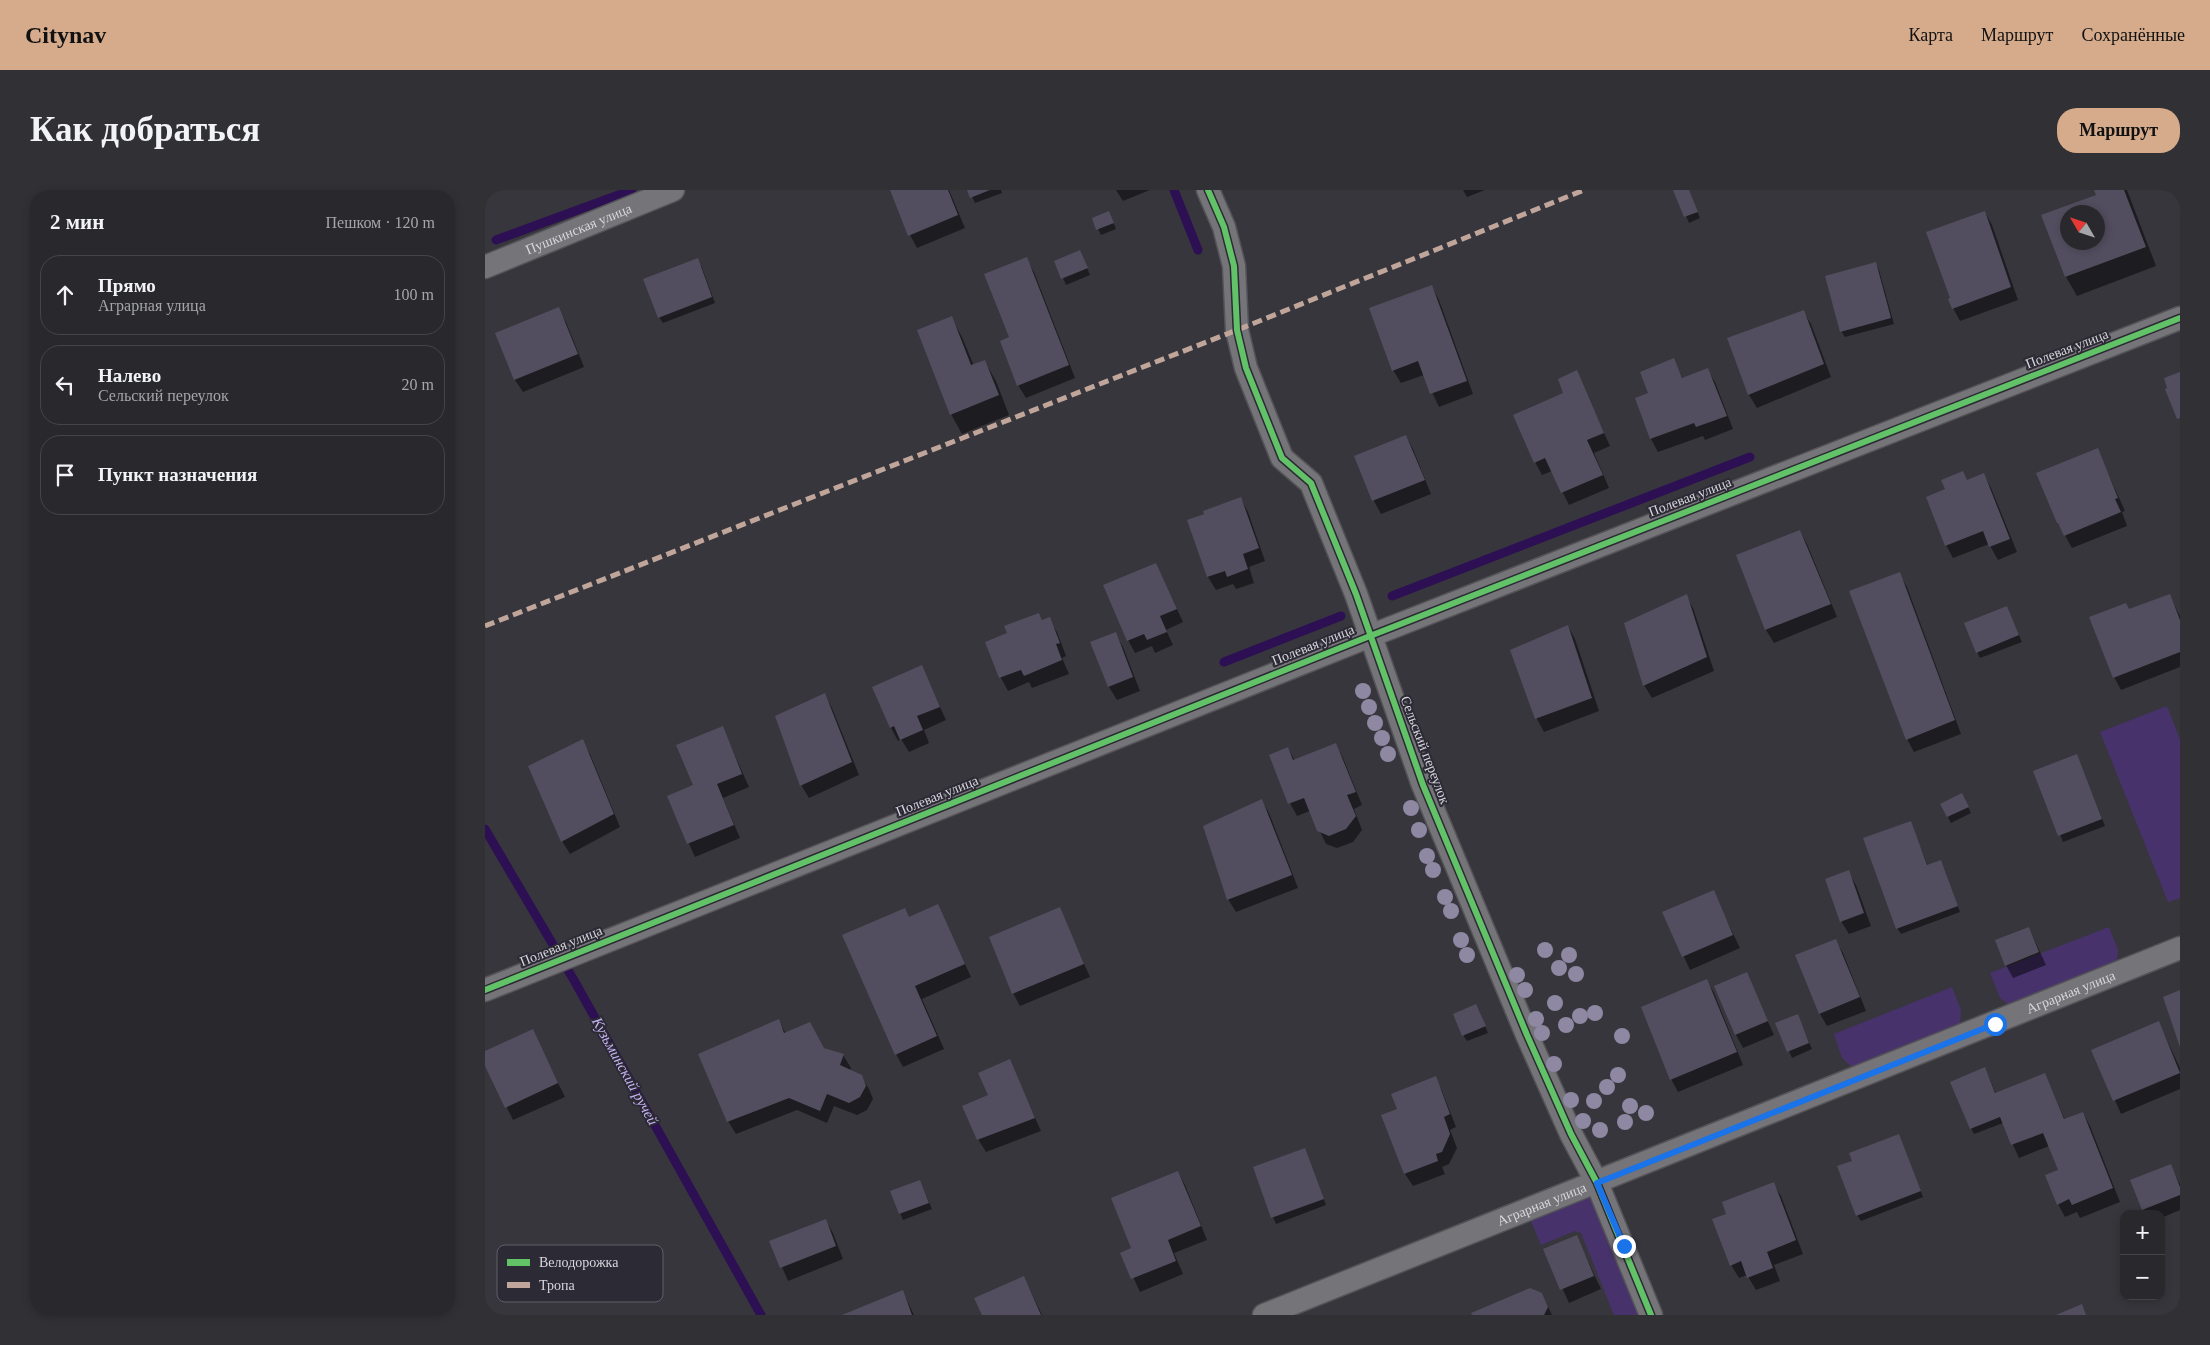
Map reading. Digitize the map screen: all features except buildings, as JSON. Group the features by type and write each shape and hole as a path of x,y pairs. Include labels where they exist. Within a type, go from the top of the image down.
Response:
{"street":[{"name":"Пушкинская улица","path":"485,267 673,190"},
{"name":"Сельский переулок","path":"1209,190 1224,227 1235,266 1237,330 1246,368 1283,458 1311,483 1356,594 1369,636 1419,774 1519,1016 1571,1134 1597,1183 1651,1315"},
{"name":"Полевая улица","path":"485,990 1369,636 2180,318"},
{"name":"Аграрная улица","path":"1264,1315 2180,948"}],"shaded area":[{"path":"2167,706 2180,740 2180,898 2168,902 2100,732"},
{"path":"2109,927 2118,950 2117,962 2009,1005 2000,998 1990,973"},
{"path":"1952,987 1961,1010 1960,1025 1853,1068 1842,1058 1834,1034"},
{"path":"1591,1197 1644,1315 1614,1315 1581,1233 1575,1231 1541,1245 1531,1221 1532,1217"}],"waterway":[{"path":"496,240 632,190"},
{"path":"1174,190 1198,250"},
{"path":"1392,596 1750,457"},
{"path":"1224,662 1341,616"},
{"name":"Кузьминский ручей","path":"485,829 575,982 761,1315"}],"marked path":[{"path":"485,626 1237,330 1584,190"}],"cycle path":[{"path":"1208,190 1224,227 1234,266 1237,330 1246,368 1282,458 1311,483 1356,594 1423,785 1527,1035 1571,1134 1597,1183 1651,1315"},
{"path":"485,990 1370,636 2180,318"}],"route":[{"path":"1624,1246 1597,1183 1995,1024"}]}
